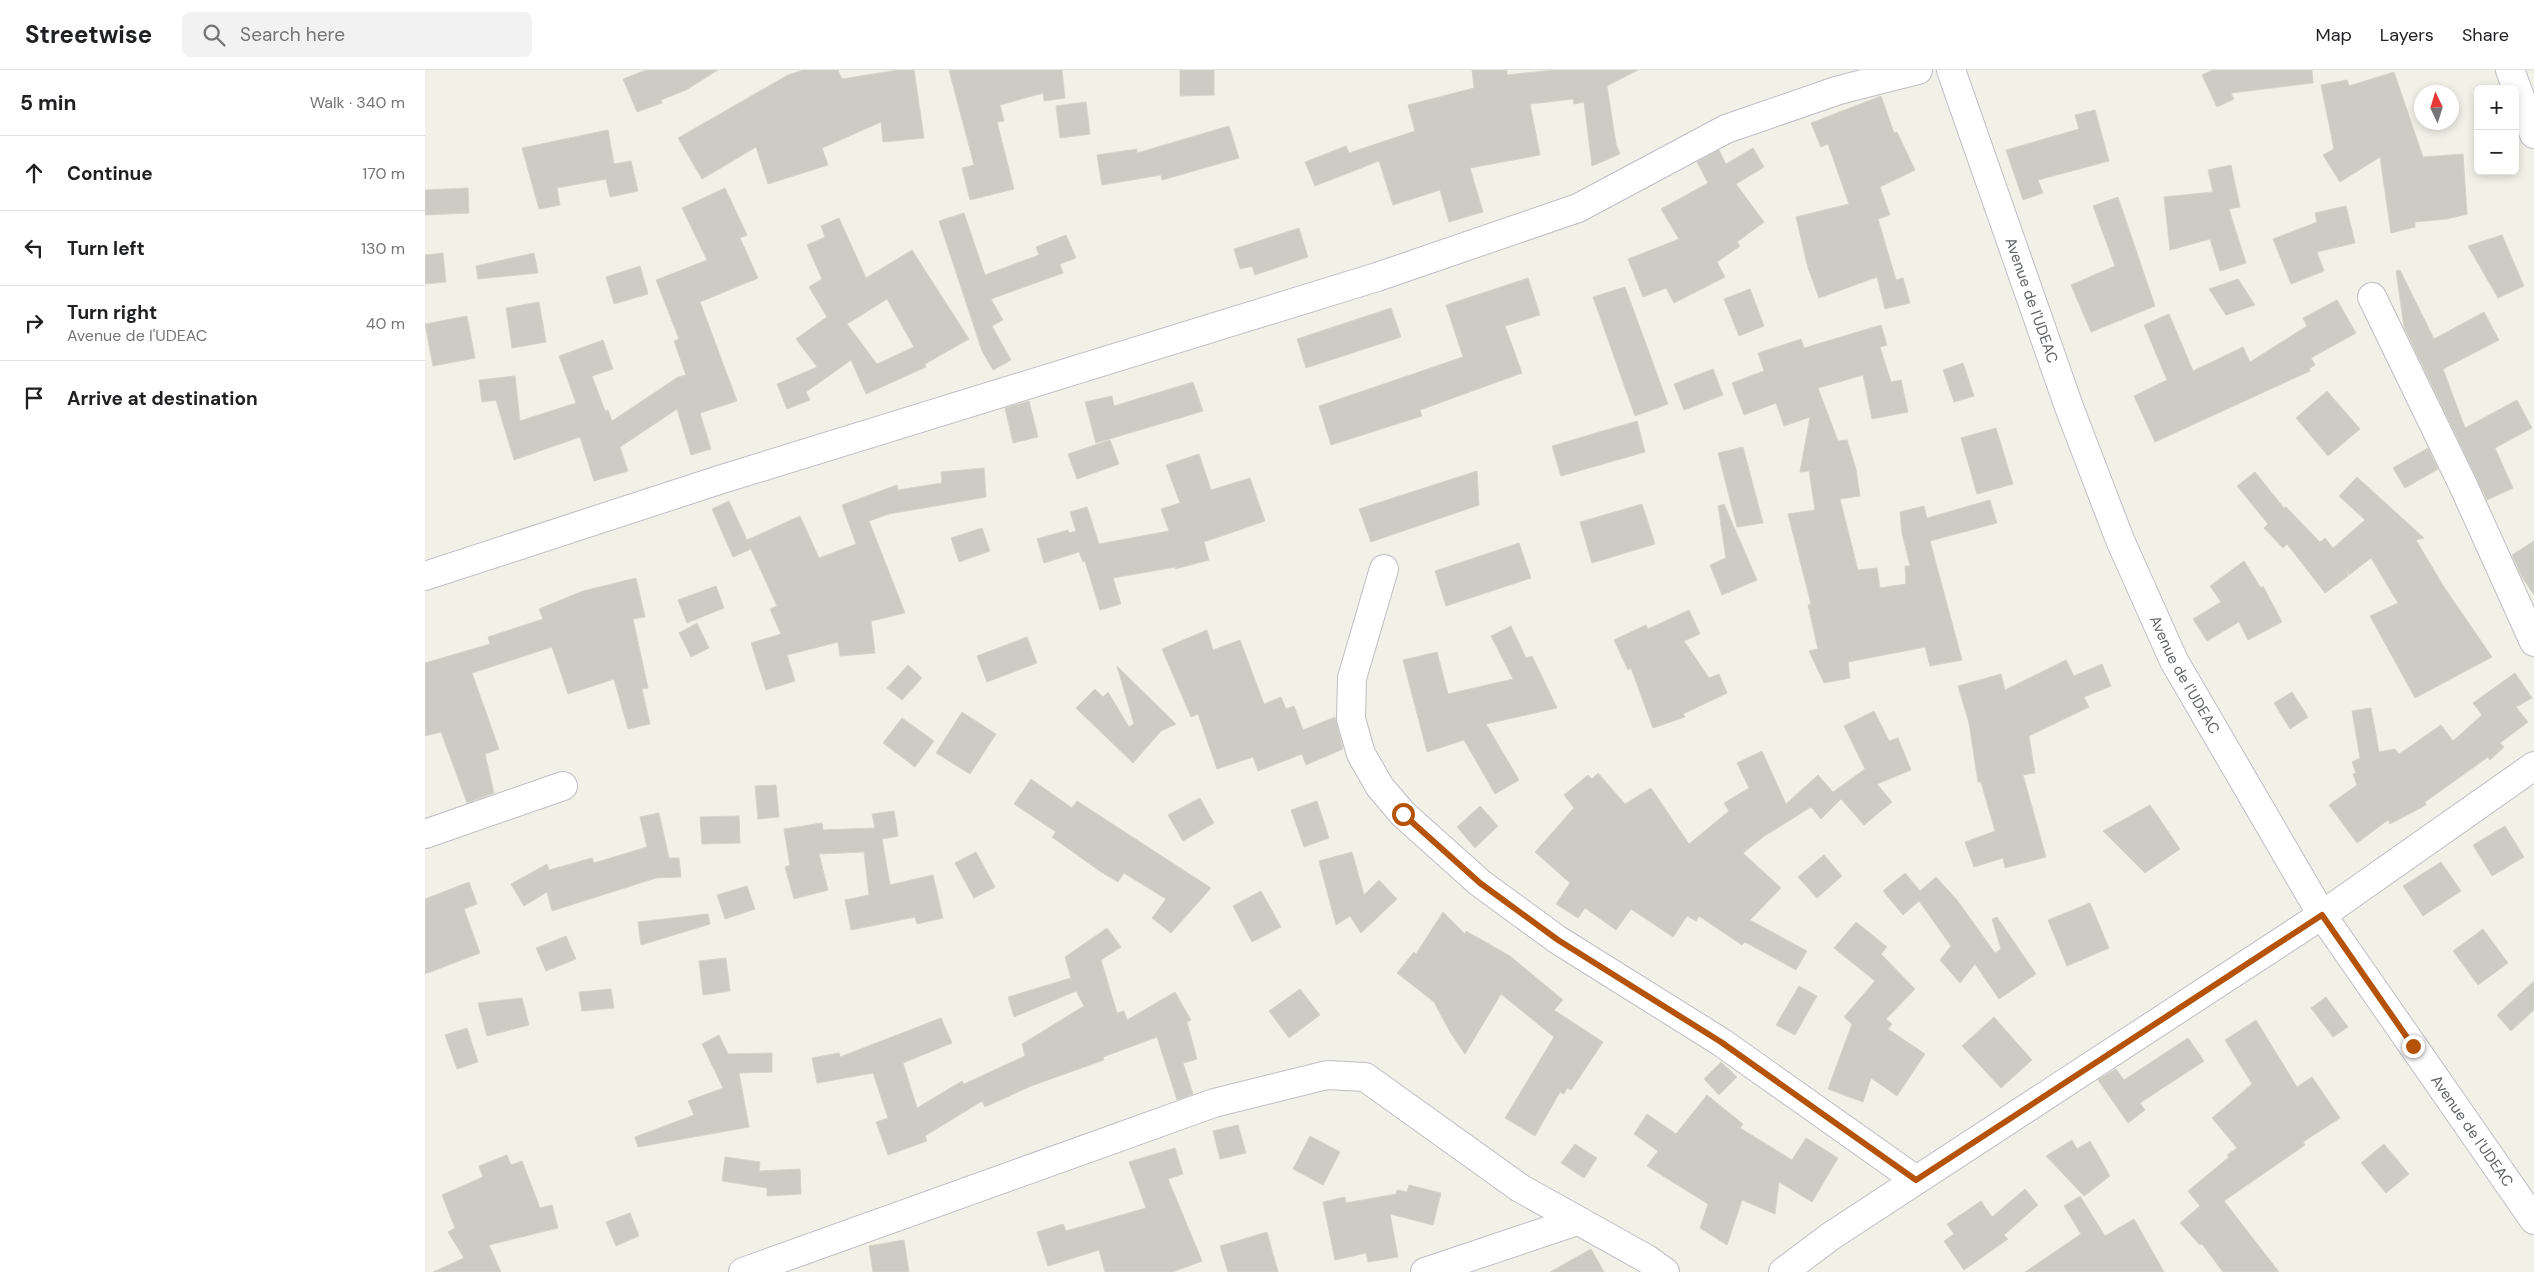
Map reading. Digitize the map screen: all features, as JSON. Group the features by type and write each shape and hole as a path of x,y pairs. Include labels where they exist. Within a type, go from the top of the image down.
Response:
{"street":[{"path":"425,576 719,480 1377,277 1578,208 1727,129 1839,90 1918,70"},
{"name":"Avenue de I'UDEAC","path":"1951,70 2069,407 2120,540 2174,661 2322,915 2534,1220"},
{"path":"2510,70 2534,134"},
{"path":"2372,297 2463,485 2534,642"},
{"path":"1383,569 1352,678 1351,719 1361,754 1380,787 1403,814 1480,883 1558,940 1721,1042 1916,1180"},
{"path":"1783,1272 1831,1236 2322,915 2532,773"},
{"path":"425,834 563,786"},
{"path":"743,1272 1214,1103 1327,1075 1365,1077 1521,1188 1647,1259 1665,1272"},
{"path":"1425,1272 1577,1221"}],"building":[{"path":"646,70 718,70 686,90 661,100 662,103 637,112 623,79"},
{"path":"803,70 838,70 842,79 898,70 914,70 924,138 883,142 881,122 822,148 828,165 768,184 756,147 702,179 678,138 788,75"},
{"path":"949,70 1062,70 1065,98 1044,101 1043,93 1000,105 1004,121 997,122 1014,189 970,200 962,168 974,165"},
{"path":"1180,70 1214,70 1214,95 1180,96"},
{"path":"1472,70 1507,70 1507,75 1553,70 1638,70 1607,86 1616,144 1620,154 1592,166 1584,102 1574,104 1573,99 1530,104 1540,155 1470,168 1483,212 1449,222 1440,190 1393,205 1379,161 1315,186 1305,162 1346,146 1349,153 1415,131 1408,105 1474,88"},
{"path":"2213,70 2312,70 2313,83 2231,93 2234,99 2217,107 2202,75"},
{"path":"2394,72 2423,157 2463,154 2467,214 2447,219 2415,222 2415,227 2391,233 2380,157 2340,182 2323,155 2334,149 2321,85 2347,80 2349,86"},
{"path":"1881,96 1894,133 1897,132 1915,170 1880,187 1890,215 1878,219 1896,280 1903,278 1910,303 1885,309 1877,277 1819,298 1808,268 1796,217 1849,204 1828,144 1821,147 1811,123"},
{"path":"1086,102 1090,134 1060,138 1056,106"},
{"path":"2095,110 2109,161 2038,180 2043,193 2023,200 2006,150 2079,129 2075,115"},
{"path":"1229,126 1239,158 1162,180 1161,175 1102,185 1097,155 1137,149 1137,153"},
{"path":"608,130 614,164 631,161 638,191 610,197 606,179 557,188 560,205 539,209 522,148"},
{"path":"1753,148 1764,167 1736,184 1764,222 1737,242 1740,246 1717,262 1725,277 1674,303 1666,288 1643,297 1628,259 1679,239 1661,209 1708,183 1697,162 1719,150 1726,164"},
{"path":"2231,165 2240,207 2229,209 2246,263 2220,271 2210,239 2170,250 2164,197 2213,192 2208,170"},
{"path":"468,188 469,213 425,215 425,190"},
{"path":"725,188 747,235 740,238 758,278 700,302 737,401 700,413 711,449 691,455 677,409 620,447 628,471 594,481 580,437 514,460 496,400 482,402 479,380 515,376 520,421 576,403 559,356 603,340 613,369 592,376 605,411 608,410 612,421 678,377 686,375 674,341 679,339 656,280 707,260 682,208"},
{"path":"2118,197 2155,306 2091,332 2071,285 2115,266 2093,206"},
{"path":"2346,206 2355,243 2317,252 2324,271 2291,284 2273,239 2317,222 2315,213"},
{"path":"964,213 985,275 1039,255 1036,247 1066,235 1076,258 1060,264 1063,273 991,299 1003,320 992,326 1011,360 993,370 982,351 939,221"},
{"path":"839,218 866,278 912,250 969,339 925,364 926,367 866,394 851,360 806,392 810,400 787,409 777,384 817,367 796,339 827,317 809,287 822,279 807,245 825,237 821,226","holes":["887,299 914,347 877,364 847,324"]},
{"path":"1299,228 1308,257 1255,275 1252,266 1240,269 1234,249"},
{"path":"2502,235 2524,286 2498,298 2468,246"},
{"path":"443,253 446,282 425,284 425,255"},
{"path":"534,253 538,273 478,279 476,266"},
{"path":"640,266 648,294 614,304 606,277"},
{"path":"2400,270 2434,339 2484,312 2499,340 2443,369 2465,428 2517,400 2532,428 2495,448 2513,488 2487,500 2404,327 2396,271"},
{"path":"1528,278 1540,315 1505,326 1522,373 1420,410 1422,416 1331,445 1319,406 1463,357 1446,305"},
{"path":"2238,279 2255,305 2226,315 2209,289"},
{"path":"1625,287 1668,404 1635,416 1593,297"},
{"path":"1750,289 1764,326 1739,336 1724,299"},
{"path":"2337,300 2356,333 2311,358 2315,365 2309,369 2310,371 2155,442 2134,396 2167,380 2144,325 2169,314 2193,371 2243,347 2250,362 2307,326 2303,318"},
{"path":"539,302 546,342 512,348 506,308"},
{"path":"1391,308 1401,337 1306,368 1297,339"},
{"path":"467,316 475,358 433,366 425,324"},
{"path":"1881,325 1887,345 1880,347 1891,382 1901,380 1908,412 1872,419 1863,375 1818,388 1838,441 1847,440 1856,469 1860,496 1840,499 1858,570 1877,568 1880,588 1906,584 1905,566 1910,566 1902,533 1900,512 1924,506 1927,518 1990,500 1997,523 1930,541 1962,660 1930,666 1925,647 1848,662 1850,678 1824,683 1809,651 1818,649 1808,605 1811,604 1788,514 1815,510 1809,471 1800,472 1810,417 1784,426 1776,403 1744,415 1732,383 1764,371 1758,353 1801,339 1804,348"},
{"path":"1963,363 1974,396 1954,402 1943,370"},
{"path":"1713,369 1723,395 1684,410 1674,384"},
{"path":"1193,382 1203,411 1096,443 1085,402 1112,396 1114,406"},
{"path":"2327,391 2360,429 2328,456 2296,418"},
{"path":"1029,401 1038,437 1013,443 1005,408"},
{"path":"1637,421 1645,452 1561,476 1552,446"},
{"path":"1996,428 2013,484 1977,494 1961,438"},
{"path":"1110,440 1119,464 1077,479 1068,454"},
{"path":"1743,447 1763,523 1737,527 1718,453"},
{"path":"2428,448 2438,469 2405,488 2393,468"},
{"path":"1199,454 1211,490 1250,478 1265,521 1204,542 1209,560 1175,569 1175,567 1113,578 1121,604 1100,610 1085,561 1083,562 1079,552 1044,563 1037,539 1068,530 1069,533 1076,531 1070,512 1087,507 1099,544 1169,531 1161,509 1180,503 1166,465"},
{"path":"984,468 986,497 889,514 869,521 905,613 871,621 875,653 840,656 838,642 787,655 795,681 766,690 751,643 781,634 770,609 777,606 751,549 733,557 712,509 729,501 747,540 800,516 819,558 856,544 842,505 897,485 898,490 942,483 941,472"},
{"path":"1477,471 1479,505 1371,542 1359,509"},
{"path":"2255,472 2284,508 2286,507 2320,542 2325,538 2333,548 2365,520 2339,496 2357,477 2424,538 2416,540 2444,587 2492,657 2415,698 2370,616 2398,603 2371,558 2349,575 2346,569 2348,576 2325,593 2287,544 2283,548 2264,528 2268,524 2237,486"},
{"path":"1642,504 1655,544 1592,563 1580,522"},
{"path":"1724,504 1757,580 1722,595 1710,565 1726,558 1718,506"},
{"path":"982,528 990,551 959,562 951,538"},
{"path":"2534,541 2534,595 2522,577 2512,555"},
{"path":"1519,543 1531,578 1446,606 1435,571"},
{"path":"2244,561 2261,588 2263,586 2282,622 2248,640 2239,622 2207,641 2193,619 2221,602 2210,586"},
{"path":"636,578 645,617 633,619 648,688 642,689 650,724 628,729 614,679 568,694 552,647 472,673 499,749 485,754 494,793 467,803 441,732 425,736 425,663 490,644 488,637 543,619 539,609 583,591"},
{"path":"716,586 724,608 687,623 678,600"},
{"path":"1689,610 1700,634 1684,641 1709,678 1719,674 1727,693 1683,714 1685,717 1653,728 1631,668 1628,670 1614,640 1646,625 1648,629"},
{"path":"697,623 709,648 691,657 679,633"},
{"path":"1511,626 1526,658 1532,656 1557,708 1486,724 1519,780 1495,794 1464,740 1427,752 1403,660 1437,652 1448,694 1513,679 1491,636"},
{"path":"1207,630 1213,650 1240,640 1264,704 1281,697 1286,709 1294,706 1303,730 1335,717 1343,749 1306,765 1302,754 1258,771 1253,757 1217,769 1198,714 1191,717 1162,649"},
{"path":"1027,637 1037,663 987,682 977,656"},
{"path":"2066,660 2074,676 2102,664 2111,686 2084,697 2089,707 2029,736 2035,773 2023,775 2046,857 2005,868 2003,858 1974,867 1965,842 1995,831 1981,782 1978,782 1969,723 1958,686 2001,674 2005,690"},
{"path":"908,665 922,678 902,700 887,688"},
{"path":"1117,666 1176,724 1161,731 1133,763 1076,708 1095,689 1103,697 1108,692 1129,727 1134,724"},
{"path":"2515,673 2532,698 2516,707 2528,722 2500,743 2504,747 2490,760 2488,757 2425,802 2426,805 2390,824 2388,820 2357,843 2329,805 2357,785 2353,774 2356,773 2352,762 2360,758 2352,711 2371,708 2379,752 2395,749 2399,754 2441,725 2453,741 2482,715 2473,703"},
{"path":"2292,692 2308,717 2290,729 2274,703"},
{"path":"1874,711 1889,741 1898,738 1911,770 1877,784 1892,802 1864,825 1841,799 1821,819 1811,807 1763,837 1743,853 1781,888 1750,920 1807,951 1796,970 1745,942 1742,945 1699,916 1696,921 1687,916 1673,937 1631,909 1616,930 1585,908 1578,918 1556,904 1570,883 1535,852 1574,808 1564,795 1588,775 1592,779 1598,773 1625,804 1651,788 1689,844 1729,811 1724,803 1749,788 1737,763 1762,751 1786,804 1818,775 1833,792 1865,769 1844,726"},
{"path":"962,712 996,734 970,774 936,753"},
{"path":"902,718 934,741 915,767 883,743"},
{"path":"1031,779 1072,808 1077,801 1211,888 1171,933 1152,918 1166,899 1124,873 1118,882 1101,872 1052,837 1056,832 1014,804"},
{"path":"776,785 779,817 758,819 755,786"},
{"path":"1200,798 1214,823 1183,841 1168,815"},
{"path":"1317,801 1329,838 1304,847 1291,810"},
{"path":"2150,805 2180,849 2145,873 2103,831"},
{"path":"1480,806 1498,826 1475,848 1457,827"},
{"path":"894,811 898,836 882,839 890,885 933,875 943,918 917,924 915,917 851,930 845,900 869,895 864,852 819,854 828,890 794,899 785,867 790,865 784,829 822,823 823,830 875,828 872,814"},
{"path":"659,813 669,858 679,858 681,877 656,878 552,911 547,892 524,906 511,884 547,864 549,870 592,858 594,863 647,847 640,817"},
{"path":"739,816 740,843 702,844 700,817"},
{"path":"2505,826 2524,857 2492,876 2473,845"},
{"path":"976,852 995,887 974,898 955,863"},
{"path":"1352,852 1364,895 1379,880 1397,899 1361,933 1350,916 1336,925 1319,861"},
{"path":"1824,855 1842,876 1817,898 1798,877"},
{"path":"2441,862 2461,891 2423,916 2403,886"},
{"path":"1905,873 1920,891 1936,877 1957,900 1995,953 2001,949 1992,919 1997,917 2036,974 1999,999 1975,964 1960,983 1940,960 1951,946 1919,901 1903,915 1883,891"},
{"path":"469,882 477,904 464,909 480,953 425,974 425,899"},
{"path":"747,886 755,909 725,919 717,895"},
{"path":"1261,891 1281,927 1252,942 1233,906"},
{"path":"2090,903 2109,948 2067,966 2048,920"},
{"path":"1443,912 1465,934 1466,931 1510,956 1563,1000 1554,1010 1603,1042 1571,1090 1567,1088 1564,1094 1560,1092 1535,1136 1505,1118 1554,1037 1501,994 1465,1054 1450,1032 1434,1002 1397,973 1414,952 1416,954"},
{"path":"708,914 710,924 641,945 638,922"},
{"path":"1856,922 1887,947 1881,954 1915,989 1886,1019 1892,1024 1888,1029 1925,1054 1897,1096 1871,1078 1863,1102 1828,1089 1852,1024 1844,1017 1875,981 1834,948"},
{"path":"1107,928 1121,947 1101,960 1117,1013 1124,1011 1127,1020 1175,992 1191,1020 1187,1022 1197,1059 1183,1063 1193,1094 1177,1100 1157,1037 1103,1057 1104,1060 1031,1086 985,1107 982,1101 925,1136 927,1141 888,1155 876,1122 888,1118 873,1073 817,1083 812,1058 839,1053 840,1057 941,1018 952,1043 903,1063 917,1108 962,1081 964,1084 1025,1056 1022,1044 1084,1006 1076,991 1014,1017 1008,997 1071,978 1065,957"},
{"path":"2483,929 2508,963 2478,985 2453,951"},
{"path":"566,936 576,959 546,971 536,948"},
{"path":"726,958 730,991 703,995 699,961"},
{"path":"2534,981 2534,1010 2511,1031 2497,1015"},
{"path":"1799,986 1817,996 1795,1035 1776,1025"},
{"path":"611,989 614,1008 582,1011 579,992"},
{"path":"1300,989 1320,1015 1289,1038 1269,1011"},
{"path":"2326,997 2348,1027 2333,1037 2311,1008"},
{"path":"522,998 529,1025 487,1036 478,1003"},
{"path":"1994,1017 2032,1060 2001,1088 1962,1046"},
{"path":"2256,1020 2297,1087 2312,1077 2340,1118 2303,1142 2305,1145 2224,1201 2279,1272 2223,1272 2202,1244 2200,1245 2180,1223 2200,1206 2188,1191 2237,1148 2212,1118 2252,1084 2225,1040"},
{"path":"467,1028 478,1062 457,1069 445,1035"},
{"path":"719,1035 728,1054 772,1053 772,1072 739,1073 749,1127 638,1147 635,1137 694,1115 688,1101 723,1088 702,1044"},
{"path":"2188,1038 2204,1061 2140,1103 2145,1110 2128,1123 2098,1080 2116,1069 2124,1080"},
{"path":"1721,1062 1737,1077 1719,1095 1704,1079"},
{"path":"1707,1095 1743,1124 1740,1128 1792,1160 1806,1138 1838,1158 1812,1202 1779,1182 1775,1214 1742,1200 1727,1245 1700,1228 1708,1204 1647,1166 1658,1151 1634,1134 1647,1114 1676,1134"},
{"path":"1238,1125 1246,1153 1220,1159 1213,1131"},
{"path":"1310,1136 1340,1152 1323,1185 1293,1169"},
{"path":"2072,1140 2077,1149 2090,1141 2110,1176 2084,1196 2046,1156"},
{"path":"1575,1144 1597,1158 1584,1178 1561,1163"},
{"path":"2384,1144 2409,1174 2386,1193 2361,1163"},
{"path":"1175,1148 1183,1174 1168,1179 1202,1261 1173,1272 1105,1272 1099,1250 1048,1266 1037,1232 1063,1224 1066,1231 1146,1208 1129,1162"},
{"path":"507,1155 511,1165 522,1161 540,1208 552,1205 558,1228 489,1245 501,1272 433,1272 464,1258 448,1232 455,1228 442,1195 483,1177 479,1166"},
{"path":"725,1157 760,1162 759,1171 800,1169 801,1194 767,1196 767,1188 722,1181"},
{"path":"1409,1185 1441,1193 1433,1225 1390,1214 1398,1257 1368,1262 1366,1253 1335,1260 1323,1202 1345,1197 1346,1203 1396,1194 1397,1190 1407,1192"},
{"path":"2025,1189 2038,1205 2004,1235 2008,1239 1964,1270 1944,1241 1954,1234 1947,1224 1981,1201 1992,1217"},
{"path":"2080,1196 2105,1236 2134,1219 2164,1272 2025,1272 2081,1234 2064,1206"},
{"path":"630,1213 639,1236 616,1246 606,1222"},
{"path":"1267,1232 1278,1272 1228,1272 1220,1246"},
{"path":"904,1240 909,1272 873,1272 869,1246"},
{"path":"1591,1249 1604,1272 1550,1272"}],"route":[{"path":"1403,814 1433,843 1480,883 1558,940 1721,1042 1916,1180 2322,915 2413,1046"}]}
